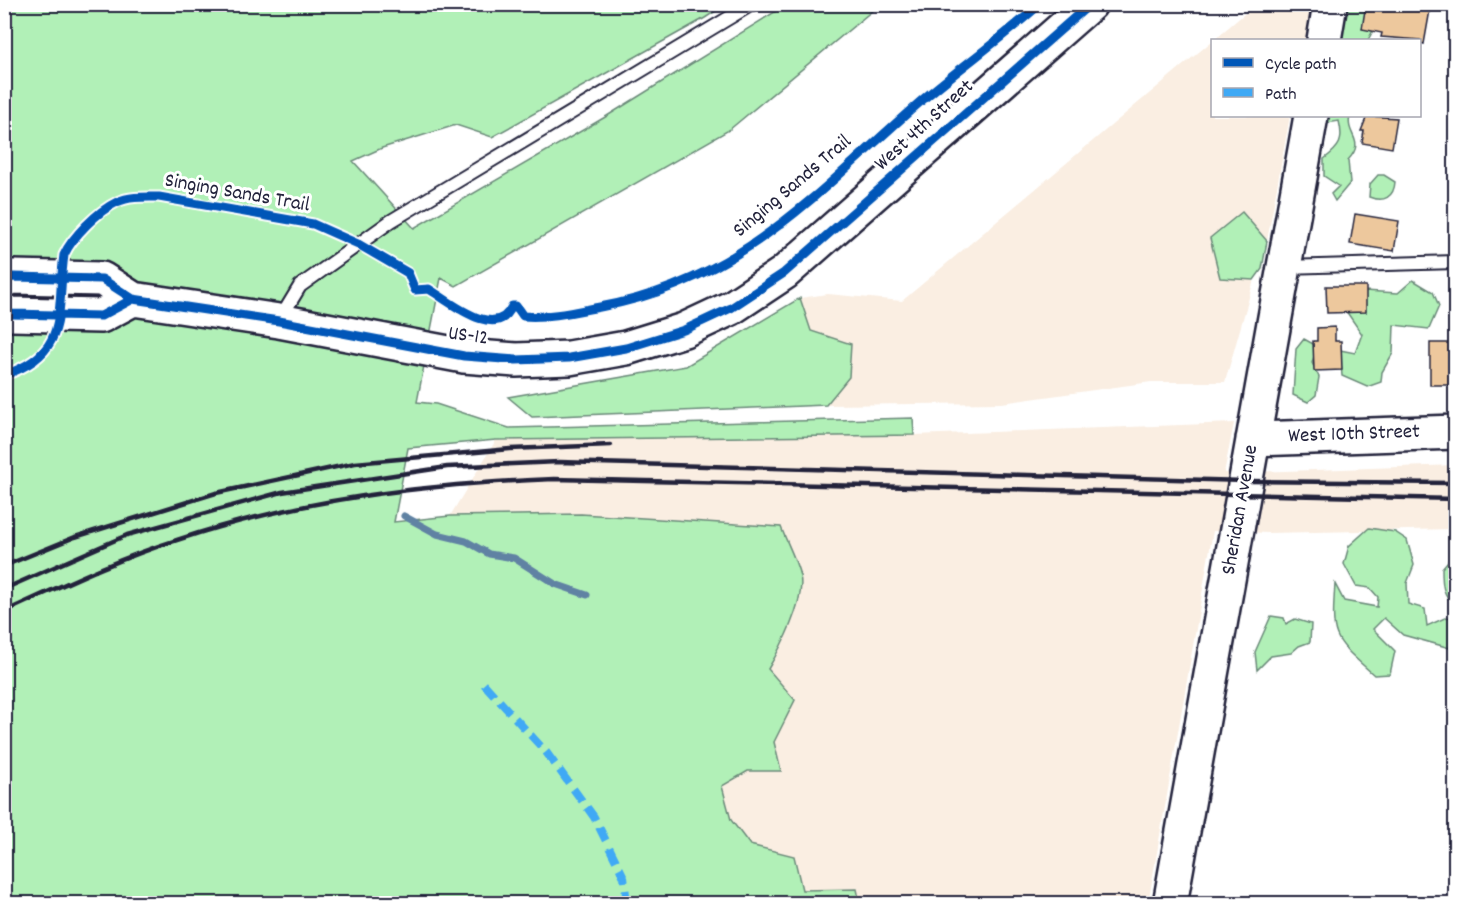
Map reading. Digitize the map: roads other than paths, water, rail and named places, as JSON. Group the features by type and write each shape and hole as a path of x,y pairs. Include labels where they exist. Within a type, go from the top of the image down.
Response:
{"main road":[{"name":"West 4th Street","path":"784,273 1090,4"},
{"path":"1324,39 1330,4"},
{"name":"Sheridan Avenue","path":"1170,903 1311,117"},
{"name":"US-12","path":"4,280 13,277 102,279 133,299 279,321 464,356 516,360 569,358 626,348 684,330 731,308 784,273"},
{"path":"4,311 11,314 101,316 133,299"},
{"name":"West 10th Street","path":"1253,439 1455,432"}],"lane":[{"path":"279,321 300,286 391,221 752,4"},
{"path":"1284,267 1455,262"}],"waterway":[{"path":"404,516 437,534 466,541 489,554 514,558 555,584 587,595"}],"railway":[{"path":"4,566 75,537 216,493 355,463 510,449 611,445"},
{"path":"4,589 127,535 282,492 447,467 559,462 1246,481 1456,483"},
{"path":"4,612 89,573 177,540 223,526 269,514 363,496 506,481 554,479 1456,499"}]}
